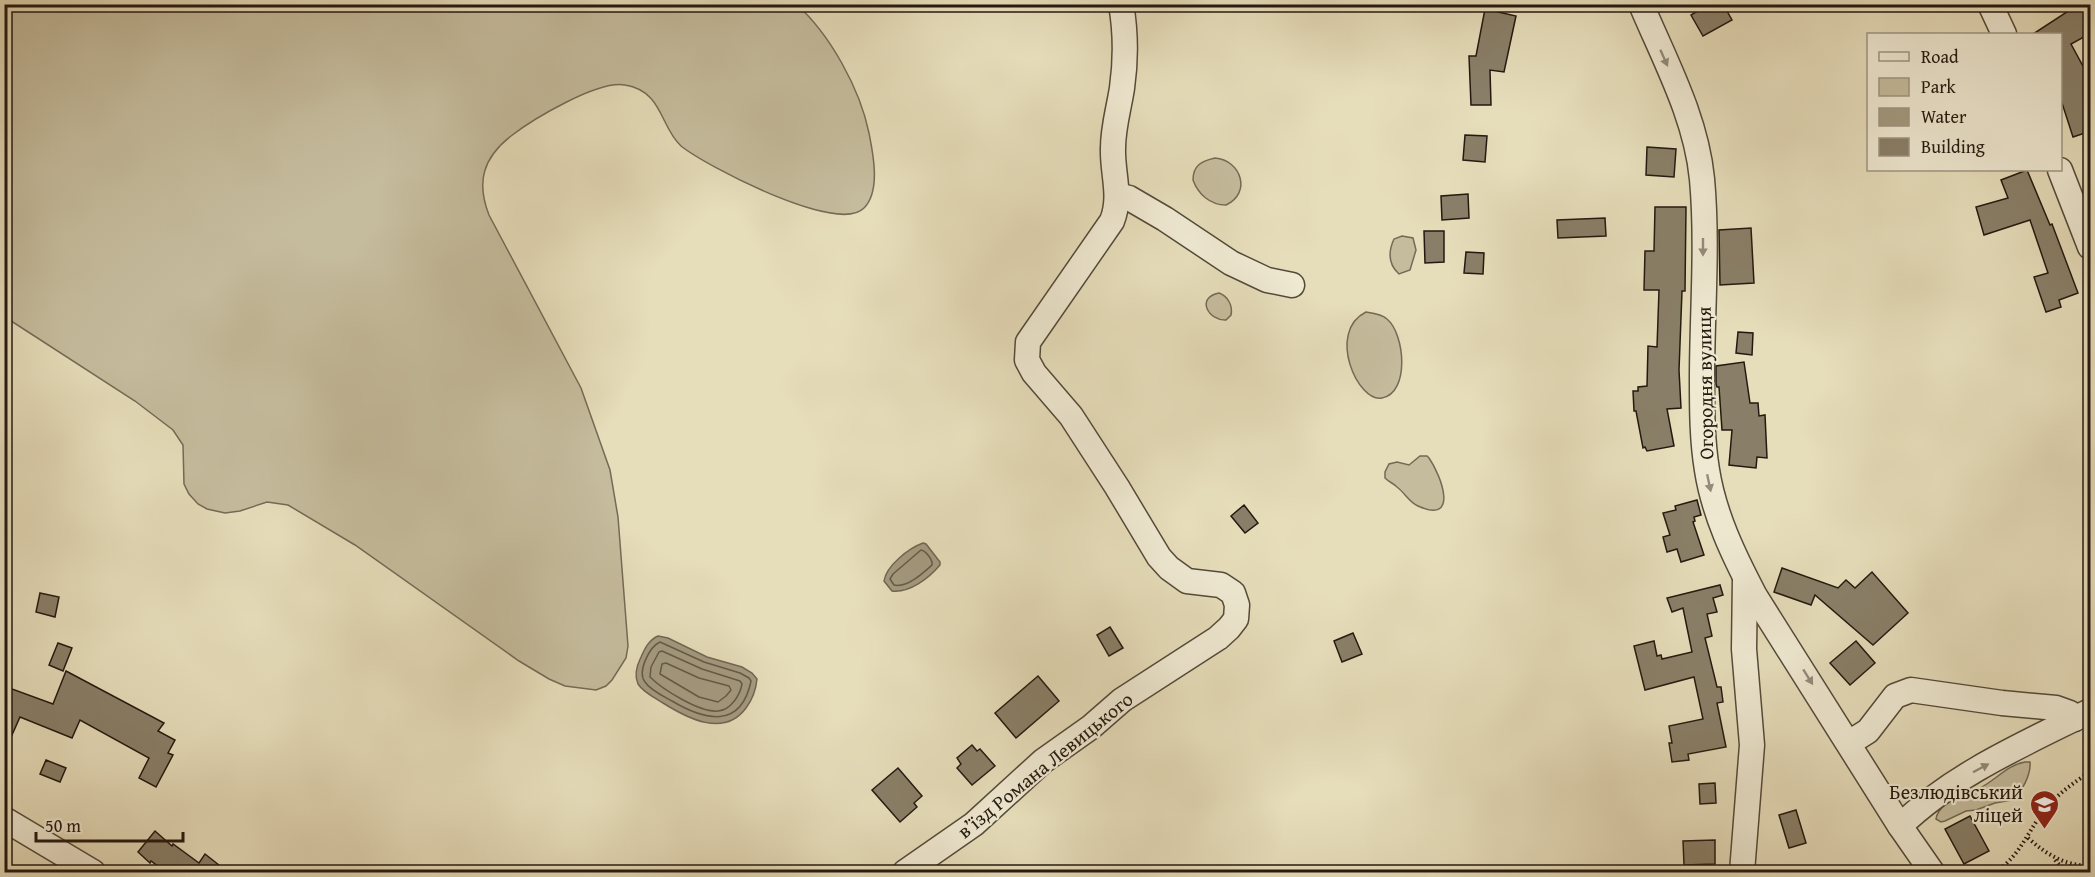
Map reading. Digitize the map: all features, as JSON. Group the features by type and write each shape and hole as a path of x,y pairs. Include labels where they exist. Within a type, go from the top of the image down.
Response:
{"street":[{"path":"1120,4 1125,38 1125,61 1113,148 1118,195 1129,198 1165,219 1241,268 1267,280 1292,285"},
{"name":"Огородня вулиця","path":"1641,4 1682,99 1699,158 1703,215 1704,449 1717,512 1745,576 1744,649 1752,745 1742,873"},
{"path":"1990,4 2004,33"},
{"path":"2060,171 2088,231"},
{"name":"в’їзд Романа Левицького","path":"905,873 982,818 1043,761 1091,727 1128,696 1218,638 1236,619 1236,599 1231,590 1221,585 1187,581 1169,568 1159,557 1071,416 1034,373 1027,360 1028,342 1112,221 1118,195"},
{"path":"1745,576 1900,826 1932,873"},
{"path":"1849,743 1868,730 1895,696 1911,690 2056,708 2083,715"},
{"path":"1900,826 1951,784 2083,715"},
{"path":"4,819 85,870"}],"path":[{"path":"1996,873 2014,857 2052,802 2091,772"},
{"path":"2028,838 2054,859 2066,873"},
{"path":"2054,859 2068,864 2091,866"}],"green space":[{"path":"796,4 809,16 832,46 851,81 865,116 872,151 874,182 873,192 864,208 850,214 828,213 801,206 743,182 681,146 647,94 625,85 599,88 583,94 534,120 501,144 488,162 485,171 483,192 489,215 581,388 610,470 618,517 628,646 626,658 612,680 606,686 596,690 565,686 519,661 355,545 288,505 267,502 240,511 225,513 207,509 198,504 184,484 183,445 173,430 135,401 5,317 5,5"},
{"path":"1215,158 1231,164 1240,178 1239,193 1226,205 1205,198 1193,180 1199,164"},
{"path":"1402,236 1413,238 1416,250 1410,270 1399,274 1391,262 1390,253 1394,239"},
{"path":"1219,293 1225,296 1230,305 1231,315 1226,320 1214,317 1207,309 1208,299"},
{"path":"1366,312 1387,319 1393,326 1401,349 1401,375 1397,386 1391,394 1382,398 1373,397 1356,378 1347,349 1348,335 1354,322"},
{"path":"1420,456 1429,458 1442,486 1443,504 1439,509 1431,510 1418,506 1385,478 1389,464 1397,462 1409,465"},
{"path":"2030,762 2027,778 2012,800 1966,811 1941,822 1936,819 1942,807 1957,794 1980,788 2007,769"}],"water":[{"path":"923,543 940,562 940,565 919,584 906,590 892,591 884,581 889,569 905,553"},
{"path":"658,636 668,638 707,657 742,667 752,673 757,679 753,695 746,708 737,717 716,724 683,714 646,692 638,684 636,670 646,647"}],"building":[{"path":"1709,4 1723,4 1732,20 1703,36 1691,15"},
{"path":"2079,4 2091,4 2091,33 2071,44 2091,81 2091,94 2085,96 2091,111 2091,131 2073,137 2062,103 2062,33 2035,33"},
{"path":"1485,9 1516,16 1504,72 1490,70 1491,105 1471,105 1469,56 1476,56"},
{"path":"1465,135 1487,136 1485,162 1463,160"},
{"path":"1647,147 1676,149 1674,177 1646,175"},
{"path":"2027,171 2050,225 2052,224 2078,293 2059,300 2061,307 2046,312 2034,277 2048,273 2030,220 1984,235 1976,207 2008,198 2001,180"},
{"path":"1468,194 1469,218 1442,220 1441,196"},
{"path":"1655,207 1686,207 1685,291 1682,291 1679,370 1681,408 1667,409 1674,446 1647,451 1645,447 1643,448 1636,411 1634,411 1633,391 1638,391 1638,387 1647,386 1648,346 1657,347 1659,290 1644,290 1645,251 1654,251"},
{"path":"1605,218 1606,236 1558,238 1557,220"},
{"path":"1751,228 1754,283 1720,285 1719,230"},
{"path":"1424,231 1444,231 1444,262 1425,263"},
{"path":"1466,252 1484,253 1483,274 1464,273"},
{"path":"1738,332 1753,333 1752,355 1736,353"},
{"path":"1744,362 1750,403 1758,403 1759,416 1765,415 1767,458 1757,457 1756,468 1729,465 1732,430 1722,430 1719,387 1716,384 1716,366"},
{"path":"1697,500 1701,515 1694,517 1693,522 1704,555 1681,562 1677,549 1667,552 1663,537 1670,535 1663,513 1676,510 1675,506"},
{"path":"1244,505 1258,523 1245,533 1231,516"},
{"path":"1782,568 1838,588 1846,580 1855,588 1872,572 1908,613 1873,645 1815,595 1811,605 1774,592"},
{"path":"1720,585 1723,595 1713,598 1717,612 1707,614 1712,636 1705,638 1717,687 1721,687 1723,702 1717,703 1726,747 1688,754 1689,760 1672,762 1669,726 1703,719 1694,677 1645,690 1634,646 1654,641 1657,656 1661,655 1662,659 1692,652 1683,608 1672,612 1667,598"},
{"path":"40,593 59,597 55,617 36,612"},
{"path":"1110,627 1123,648 1109,656 1097,635"},
{"path":"1353,633 1362,654 1342,662 1334,641"},
{"path":"1856,641 1875,663 1850,685 1830,663"},
{"path":"58,643 72,648 63,671 49,665"},
{"path":"66,671 164,723 158,731 175,740 168,753 173,755 156,787 139,778 149,758 80,720 72,738 20,717 4,753 4,686 53,704"},
{"path":"1038,676 1059,701 1016,738 995,713"},
{"path":"972,745 977,751 980,749 995,766 972,785 957,768 961,764 957,758"},
{"path":"46,760 66,768 60,782 40,774"},
{"path":"898,768 922,796 914,803 917,807 900,822 872,790"},
{"path":"1715,783 1716,803 1700,804 1699,784"},
{"path":"1796,810 1806,843 1789,848 1779,815"},
{"path":"1970,816 1989,851 1964,864 1945,829"},
{"path":"155,831 172,846 173,844 199,863 205,854 229,873 167,873 151,861 150,863 138,852"},
{"path":"1715,840 1715,864 1684,865 1683,841"}],"place":[{"name":"Безлюдівський ліцей","path":"2044,830"}]}
